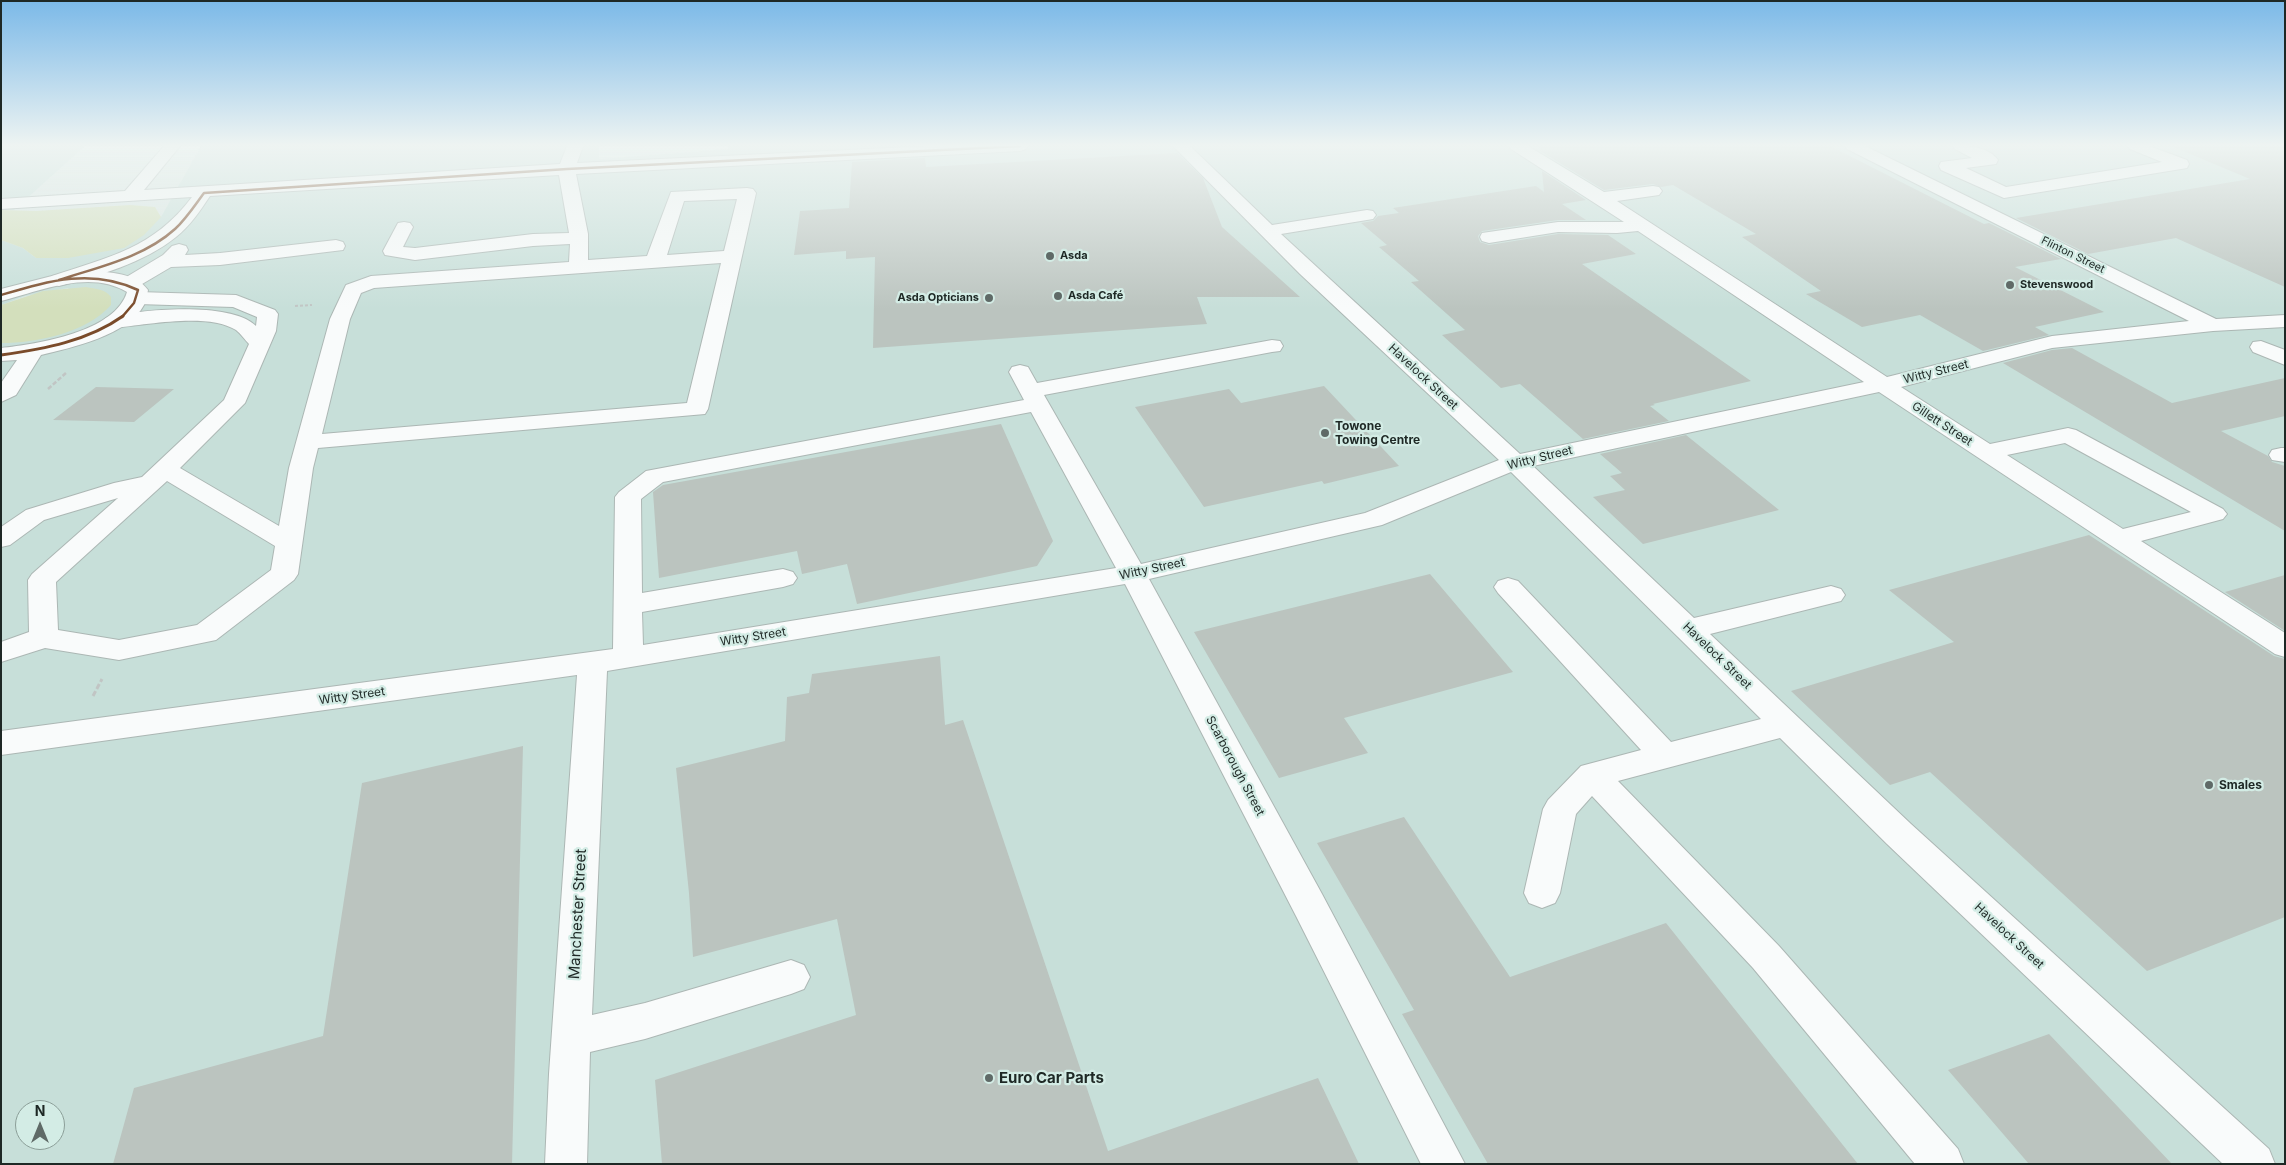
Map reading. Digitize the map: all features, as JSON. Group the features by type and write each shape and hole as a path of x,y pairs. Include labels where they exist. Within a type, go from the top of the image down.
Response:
{"street":[{"path":"1,204 60,200"},
{"path":"1,295 51,282 125,258 163,238 184,218 198,200"},
{"path":"572,200 578,238 578,263"},
{"path":"655,261 676,200"},
{"path":"308,442 697,409 745,200"},
{"name":"Havelock Street","path":"1236,200 1515,462 1788,724 1899,834 2254,1164"},
{"name":"Gillett Street","path":"1605,200 1883,385 2285,647"},
{"name":"Flinton Street","path":"1963,200 2213,324"},
{"path":"1268,232 1367,216"},
{"path":"1,355 33,351 63,343 113,322 130,310 134,291 183,246 186,230 184,218"},
{"path":"1489,237 1558,226 1616,228 1641,224"},
{"path":"404,226 392,251 415,254 533,240 578,238"},
{"path":"166,261 220,259 336,246"},
{"path":"1,652 44,638 119,650 206,633 284,574 287,542 301,468 340,320 353,289 371,282 578,263 733,256"},
{"path":"1,274 14,282 51,282 89,277 113,278 134,291 236,301 268,314 266,331 234,403 158,476 42,580 44,638"},
{"path":"113,322 168,316 217,317 243,326 260,343"},
{"name":"Witty Street","path":"1,743 593,663 1009,596 1133,574 1373,519 1515,462 1883,385 2052,342 2213,324 2285,322"},
{"path":"628,657 628,497 655,476 1029,389 1272,346"},
{"path":"2261,347 2285,359"},
{"path":"1,396 8,390 33,351"},
{"name":"Scarborough Street","path":"1029,389 1133,574 1444,1164"},
{"path":"1986,452 2068,435 2214,514 2118,539"},
{"path":"1,539 35,516 158,476 287,542"},
{"path":"628,605 783,578"},
{"path":"1508,586 1665,756"},
{"path":"1689,629 1831,595"},
{"name":"Manchester Street","path":"566,1164 571,1038 593,663"},
{"path":"1542,893 1560,810 1592,776 1788,724"},
{"path":"1592,776 1766,957 1943,1164"},
{"path":"571,1038 645,1021 791,977"}],"shaded area":[{"path":"1,200 25,200 14,210 1,210"},
{"path":"170,200 2285,200 2285,1164 1,1164 1,343 25,341 59,334 95,318 68,288 25,296 1,305 1,240 23,248 36,258 161,217"}],"green space":[{"path":"130,205 155,207 161,217 144,235 124,248 68,258 36,258 23,248 1,240 1,210 36,211"},
{"path":"86,287 103,291 111,297 111,305 101,315 88,323 60,334 30,341 1,343 1,305 43,291"}],"building":[{"name":"Asda","path":"849,200 1212,200 1222,227 1300,297 1197,297 1207,324 873,348 875,257 846,259 846,251 794,255 800,211 849,208"},
{"path":"1443,200 1584,200 1562,204 1586,220 1558,220 1482,231 1478,236 1480,242 1489,245 1558,234 1608,235 1636,254 1582,264 1751,381 1650,406 1669,421 1583,439 1520,384 1501,388 1442,335 1465,330 1411,282 1419,281 1379,247 1387,245 1361,223 1373,221 1378,216 1399,213 1393,208"},
{"path":"1699,200 1937,200 1984,224 1989,223 2061,259 2015,267 2104,312 2035,327 2049,335 1983,351 1920,315 1862,327 1806,294 1821,291 1742,237 1756,234"},
{"path":"2122,200 2285,200 2285,287 2176,238 2088,254 2016,218"},
{"path":"2072,348 2172,403 2285,378 2285,416 2221,431 2268,456 2272,462 2285,466 2285,531 2003,363 2052,350"},
{"path":"1324,386 1399,466 1324,484 1322,481 1204,507 1135,407 1229,389 1241,403"},
{"path":"96,387 174,389 134,422 53,420"},
{"path":"1001,424 1053,541 1037,566 857,604 847,564 802,574 797,551 659,578 653,492 663,485"},
{"path":"1686,435 1779,510 1643,544 1593,497 1625,490 1610,476 1622,473 1600,454"},
{"path":"2089,535 2274,656 2285,659 2285,917 2147,971 1930,772 1890,785 1791,691 1954,642 1889,590"},
{"path":"1430,574 1513,672 1344,718 1368,753 1279,778 1194,632"},
{"path":"2285,575 2285,631 2225,592"},
{"path":"940,656 945,725 963,720 1108,1151 1318,1078 1359,1164 662,1164 655,1080 856,1015 837,919 693,957 689,893 676,768 785,741 787,697 809,693 812,674"},
{"path":"523,746 512,1164 113,1164 134,1088 323,1036 362,783"},
{"path":"1404,817 1510,977 1666,923 1858,1164 1488,1164 1402,1014 1414,1010 1317,843"},
{"path":"2049,1034 2172,1164 2029,1164 1948,1070"}],"transit line":[{"path":"59,280 105,266 149,247 175,229 199,200"},
{"path":"1,295 52,281 88,277 105,278 138,290 133,305 123,316 109,325 92,333 53,346 1,355"}],"place":[{"name":"Asda","path":"1050,256"},
{"name":"Stevenswood","path":"2010,285"},
{"name":"Asda Café","path":"1058,296"},
{"name":"Asda Opticians","path":"989,298"},
{"name":"Towone Towing Centre","path":"1325,433"},
{"name":"Smales","path":"2209,785"},
{"name":"Euro Car Parts","path":"989,1078"}]}
